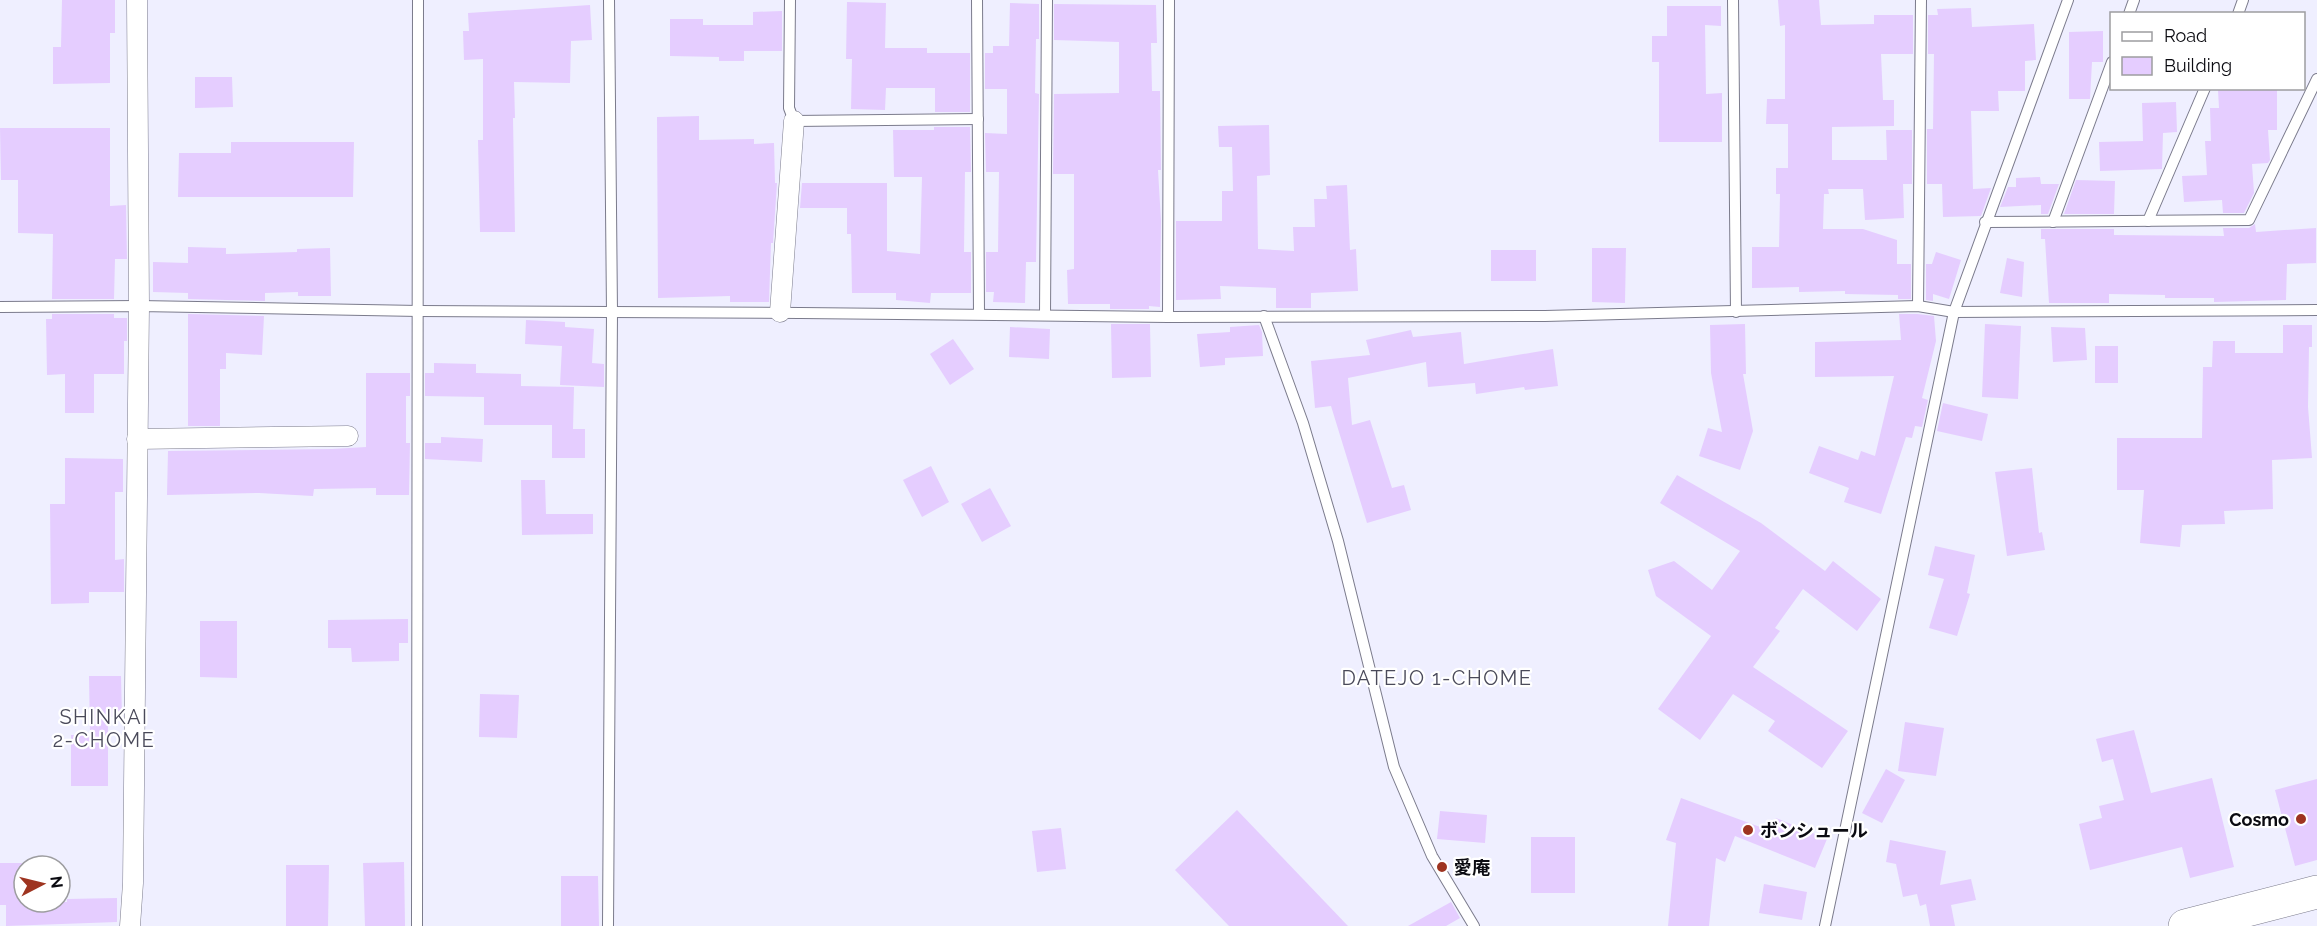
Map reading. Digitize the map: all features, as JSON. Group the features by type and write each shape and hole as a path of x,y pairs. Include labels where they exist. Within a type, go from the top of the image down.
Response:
{"highway":[{"path":"2185,926 2317,892"}],"street":[{"path":"130,926 133,883 139,306 137,0"},
{"path":"780,312 794,121"},
{"path":"137,440 348,436"}],"lane":[{"path":"417,926 418,0"},
{"path":"608,926 612,312 609,0"},
{"path":"790,0 789,108 794,121 978,118"},
{"path":"977,0 979,314"},
{"path":"1045,315 1047,0"},
{"path":"1168,317 1169,0"},
{"path":"1733,0 1736,312"},
{"path":"1918,306 1921,0"},
{"path":"1825,926 1954,312 2068,0"},
{"path":"2053,222 2110,67"},
{"path":"1985,222 2249,220 2317,79"},
{"path":"2148,221 2204,90"},
{"path":"0,307 139,306 418,311 780,312 1168,317 1545,316 1918,306 1954,312 2317,310"},
{"path":"1264,316 1303,423 1338,542 1394,767 1432,856 1474,926"}],"building":[{"path":"62,0 115,0 115,33 110,33 110,83 53,84 53,47 61,47"},
{"path":"1778,0 1819,0 1821,25 1874,24 1874,15 1913,15 1913,54 1881,54 1883,100 1894,100 1894,126 1832,127 1832,160 1887,160 1886,130 1912,130 1912,184 1903,184 1904,218 1865,220 1863,189 1828,189 1829,194 1824,194 1823,229 1863,229 1897,240 1897,264 1911,264 1911,299 1898,299 1898,295 1845,294 1845,291 1799,292 1799,287 1752,288 1752,247 1779,247 1780,194 1776,194 1776,168 1788,168 1788,124 1766,124 1767,99 1785,99 1785,25 1780,26"},
{"path":"847,2 886,3 885,48 927,48 927,53 970,53 970,112 935,112 935,88 886,88 885,110 851,109 852,59 846,59"},
{"path":"1010,3 1039,4 1035,93 1039,94 1036,262 1026,262 1025,303 993,302 994,292 986,292 986,252 998,252 999,172 986,172 985,133 1007,134 1007,89 985,89 985,53 993,53 993,46 1009,46"},
{"path":"1054,4 1156,5 1157,43 1151,43 1152,91 1160,91 1161,170 1158,170 1161,221 1160,307 1110,309 1110,304 1068,304 1067,270 1074,269 1074,174 1053,174 1054,94 1119,93 1119,42 1054,40"},
{"path":"590,5 592,40 571,41 570,83 514,82 515,232 480,232 478,140 483,140 483,59 464,60 463,31 469,31 468,13"},
{"path":"1667,6 1721,6 1721,26 1705,25 1706,94 1722,93 1722,142 1659,142 1659,62 1652,62 1652,36 1667,36"},
{"path":"1971,8 1972,27 2034,24 2036,60 2025,61 2025,91 1998,91 1999,111 1971,111 1973,189 1991,188 1981,216 1943,217 1942,184 1927,184 1927,129 1933,129 1934,54 1928,54 1928,15 1938,15 1937,9"},
{"path":"782,11 782,51 744,51 744,61 719,61 719,57 670,56 670,19 703,19 703,25 753,25 753,12"},
{"path":"2103,31 2103,62 2092,62 2090,99 2069,99 2069,32"},
{"path":"195,77 232,77 233,107 195,108"},
{"path":"2218,90 2277,90 2277,130 2268,130 2270,160 2268,163 2252,164 2254,193 2244,213 2223,213 2222,200 2184,202 2182,176 2207,175 2205,141 2211,141 2210,108 2219,108"},
{"path":"2176,102 2177,132 2163,133 2162,169 2100,171 2099,142 2143,141 2142,103"},
{"path":"699,116 699,140 754,139 754,144 774,143 775,183 777,183 773,243 771,243 769,302 730,302 730,296 658,298 657,117"},
{"path":"1269,125 1270,175 1257,176 1258,249 1294,251 1293,227 1315,227 1314,199 1327,199 1326,186 1347,185 1350,250 1356,249 1358,291 1311,293 1311,308 1276,308 1276,288 1220,286 1221,299 1176,300 1176,221 1222,221 1222,191 1233,191 1232,147 1219,147 1218,126"},
{"path":"934,127 970,127 971,172 965,172 964,252 971,252 971,293 931,293 930,303 896,300 896,293 852,293 851,234 847,234 847,208 800,208 802,183 887,183 887,251 920,254 922,177 894,177 893,130 934,130"},
{"path":"0,128 110,128 110,206 126,205 127,259 115,259 114,299 52,299 53,234 18,233 18,180 1,180"},
{"path":"231,142 354,142 353,197 178,197 179,153 231,153"},
{"path":"2040,177 2041,184 2059,184 2048,214 2041,214 2041,205 2000,207 2008,187 2016,187 2016,178"},
{"path":"2076,180 2115,181 2114,214 2064,214"},
{"path":"2255,224 2256,232 2316,228 2316,263 2287,264 2286,300 2214,302 2214,298 2165,298 2165,295 2109,294 2109,303 2049,303 2045,239 2041,239 2041,229 2114,229 2114,235 2224,236 2223,228 2249,228"},
{"path":"188,247 226,248 226,254 297,252 297,249 330,248 331,296 298,296 298,292 265,293 265,301 188,299 188,293 153,292 153,262 188,263"},
{"path":"1592,248 1626,248 1625,303 1592,302"},
{"path":"1491,250 1536,250 1536,281 1491,281"},
{"path":"1936,252 1961,260 1949,299 1933,294 1933,301 1926,300 1926,264 1932,264"},
{"path":"2007,258 2024,262 2022,297 2000,293"},
{"path":"52,314 114,314 114,318 127,318 124,374 94,374 94,413 65,413 65,374 47,375 46,319 52,319"},
{"path":"188,314 264,316 262,355 226,353 226,369 220,369 220,426 188,426"},
{"path":"1899,314 1934,316 1936,341 1922,398 1928,400 1922,427 1915,426 1912,438 1906,437 1881,514 1844,502 1849,488 1809,473 1819,446 1858,460 1861,451 1875,456 1894,376 1815,377 1815,342 1901,340"},
{"path":"526,320 565,322 565,327 594,329 592,363 604,364 604,387 560,385 562,346 525,344"},
{"path":"1111,324 1150,324 1151,377 1112,378"},
{"path":"1745,324 1746,374 1743,374 1753,431 1740,470 1699,456 1708,428 1722,432 1711,373 1710,325"},
{"path":"1985,324 2021,326 2018,399 1982,397"},
{"path":"1259,325 1262,332 1263,356 1225,358 1225,365 1200,367 1197,334 1230,332 1230,327"},
{"path":"2283,325 2312,325 2312,347 2309,347 2308,407 2312,458 2272,460 2273,509 2224,511 2225,524 2182,525 2180,547 2140,543 2144,490 2117,490 2117,438 2202,438 2203,367 2212,367 2213,341 2235,341 2235,353 2283,353"},
{"path":"1010,327 1050,329 1049,359 1009,357"},
{"path":"2051,327 2085,328 2087,360 2053,362"},
{"path":"1411,330 1413,337 1461,332 1464,364 1553,349 1558,386 1525,390 1524,387 1476,394 1475,383 1428,387 1426,362 1348,378 1352,425 1370,420 1392,488 1404,485 1411,510 1367,523 1331,406 1315,408 1311,361 1370,355 1366,340"},
{"path":"953,339 974,369 950,385 930,354"},
{"path":"2095,346 2118,346 2118,383 2095,383"},
{"path":"434,363 476,364 476,373 521,374 521,386 574,387 573,429 585,429 585,458 552,458 552,425 484,425 484,397 425,396 425,373 434,373"},
{"path":"366,373 410,373 410,396 406,396 406,443 410,443 409,495 376,495 376,488 314,489 313,496 259,493 167,495 168,451 366,447"},
{"path":"1943,403 1988,414 1982,441 1937,431"},
{"path":"441,437 483,439 482,462 425,459 425,443 441,443"},
{"path":"65,458 123,459 123,492 115,492 115,560 124,559 124,592 89,592 89,603 51,604 50,504 65,504"},
{"path":"931,466 949,502 922,517 903,480"},
{"path":"2032,468 2039,533 2042,532 2045,550 2007,556 1995,472"},
{"path":"1677,475 1761,523 1825,571 1833,561 1881,599 1857,631 1803,589 1775,628 1780,631 1753,667 1848,731 1822,768 1768,731 1775,721 1733,694 1700,740 1658,709 1711,636 1656,596 1648,570 1674,561 1712,590 1740,551 1660,503"},
{"path":"521,480 545,480 546,514 593,514 593,534 522,535"},
{"path":"990,488 1011,526 982,542 961,504"},
{"path":"1935,546 1975,555 1967,593 1970,594 1957,636 1929,628 1944,579 1928,575"},
{"path":"408,619 408,643 399,643 399,661 352,662 351,648 328,648 328,620"},
{"path":"200,621 237,621 237,678 200,677"},
{"path":"89,676 121,676 122,717 108,717 108,786 71,786 71,735 90,735"},
{"path":"480,694 519,695 517,738 479,737"},
{"path":"1905,722 1944,728 1936,776 1898,771"},
{"path":"2134,730 2151,793 2212,778 2234,867 2190,878 2182,847 2090,870 2079,824 2102,818 2099,806 2124,800 2113,759 2102,762 2096,739"},
{"path":"1886,769 1905,780 1882,823 1862,813"},
{"path":"2317,779 2317,860 2295,866 2275,790"},
{"path":"1681,798 1771,831 1776,818 1827,839 1815,868 1735,836 1725,862 1716,858 1709,926 1668,926 1676,843 1666,840"},
{"path":"1237,810 1348,926 1229,926 1175,870"},
{"path":"1440,811 1487,815 1485,843 1437,839"},
{"path":"1061,828 1066,869 1037,872 1032,831"},
{"path":"1531,837 1575,837 1575,893 1531,893"},
{"path":"1890,840 1946,851 1940,885 1971,879 1976,900 1951,905 1955,926 1930,926 1926,904 1920,906 1917,894 1903,897 1896,864 1886,862"},
{"path":"404,862 405,926 365,926 363,863"},
{"path":"0,863 12,863 12,914 72,914 72,899 117,898 117,922 6,926 6,905 0,905"},
{"path":"286,865 329,865 328,926 286,926"},
{"path":"561,876 598,876 599,926 561,926"},
{"path":"1764,884 1807,892 1802,920 1759,913"},
{"path":"1451,902 1460,918 1446,926 1408,926"}],"place":[{"name":"Cosmo","path":"2301,819"},
{"name":"ボンシュール","path":"1748,830"},
{"name":"愛庵","path":"1442,867"}],"district":[{"name":"DATEJO 1-CHOME","path":"1437,678"},
{"name":"SHINKAI 2-CHOME","path":"104,728"}]}
